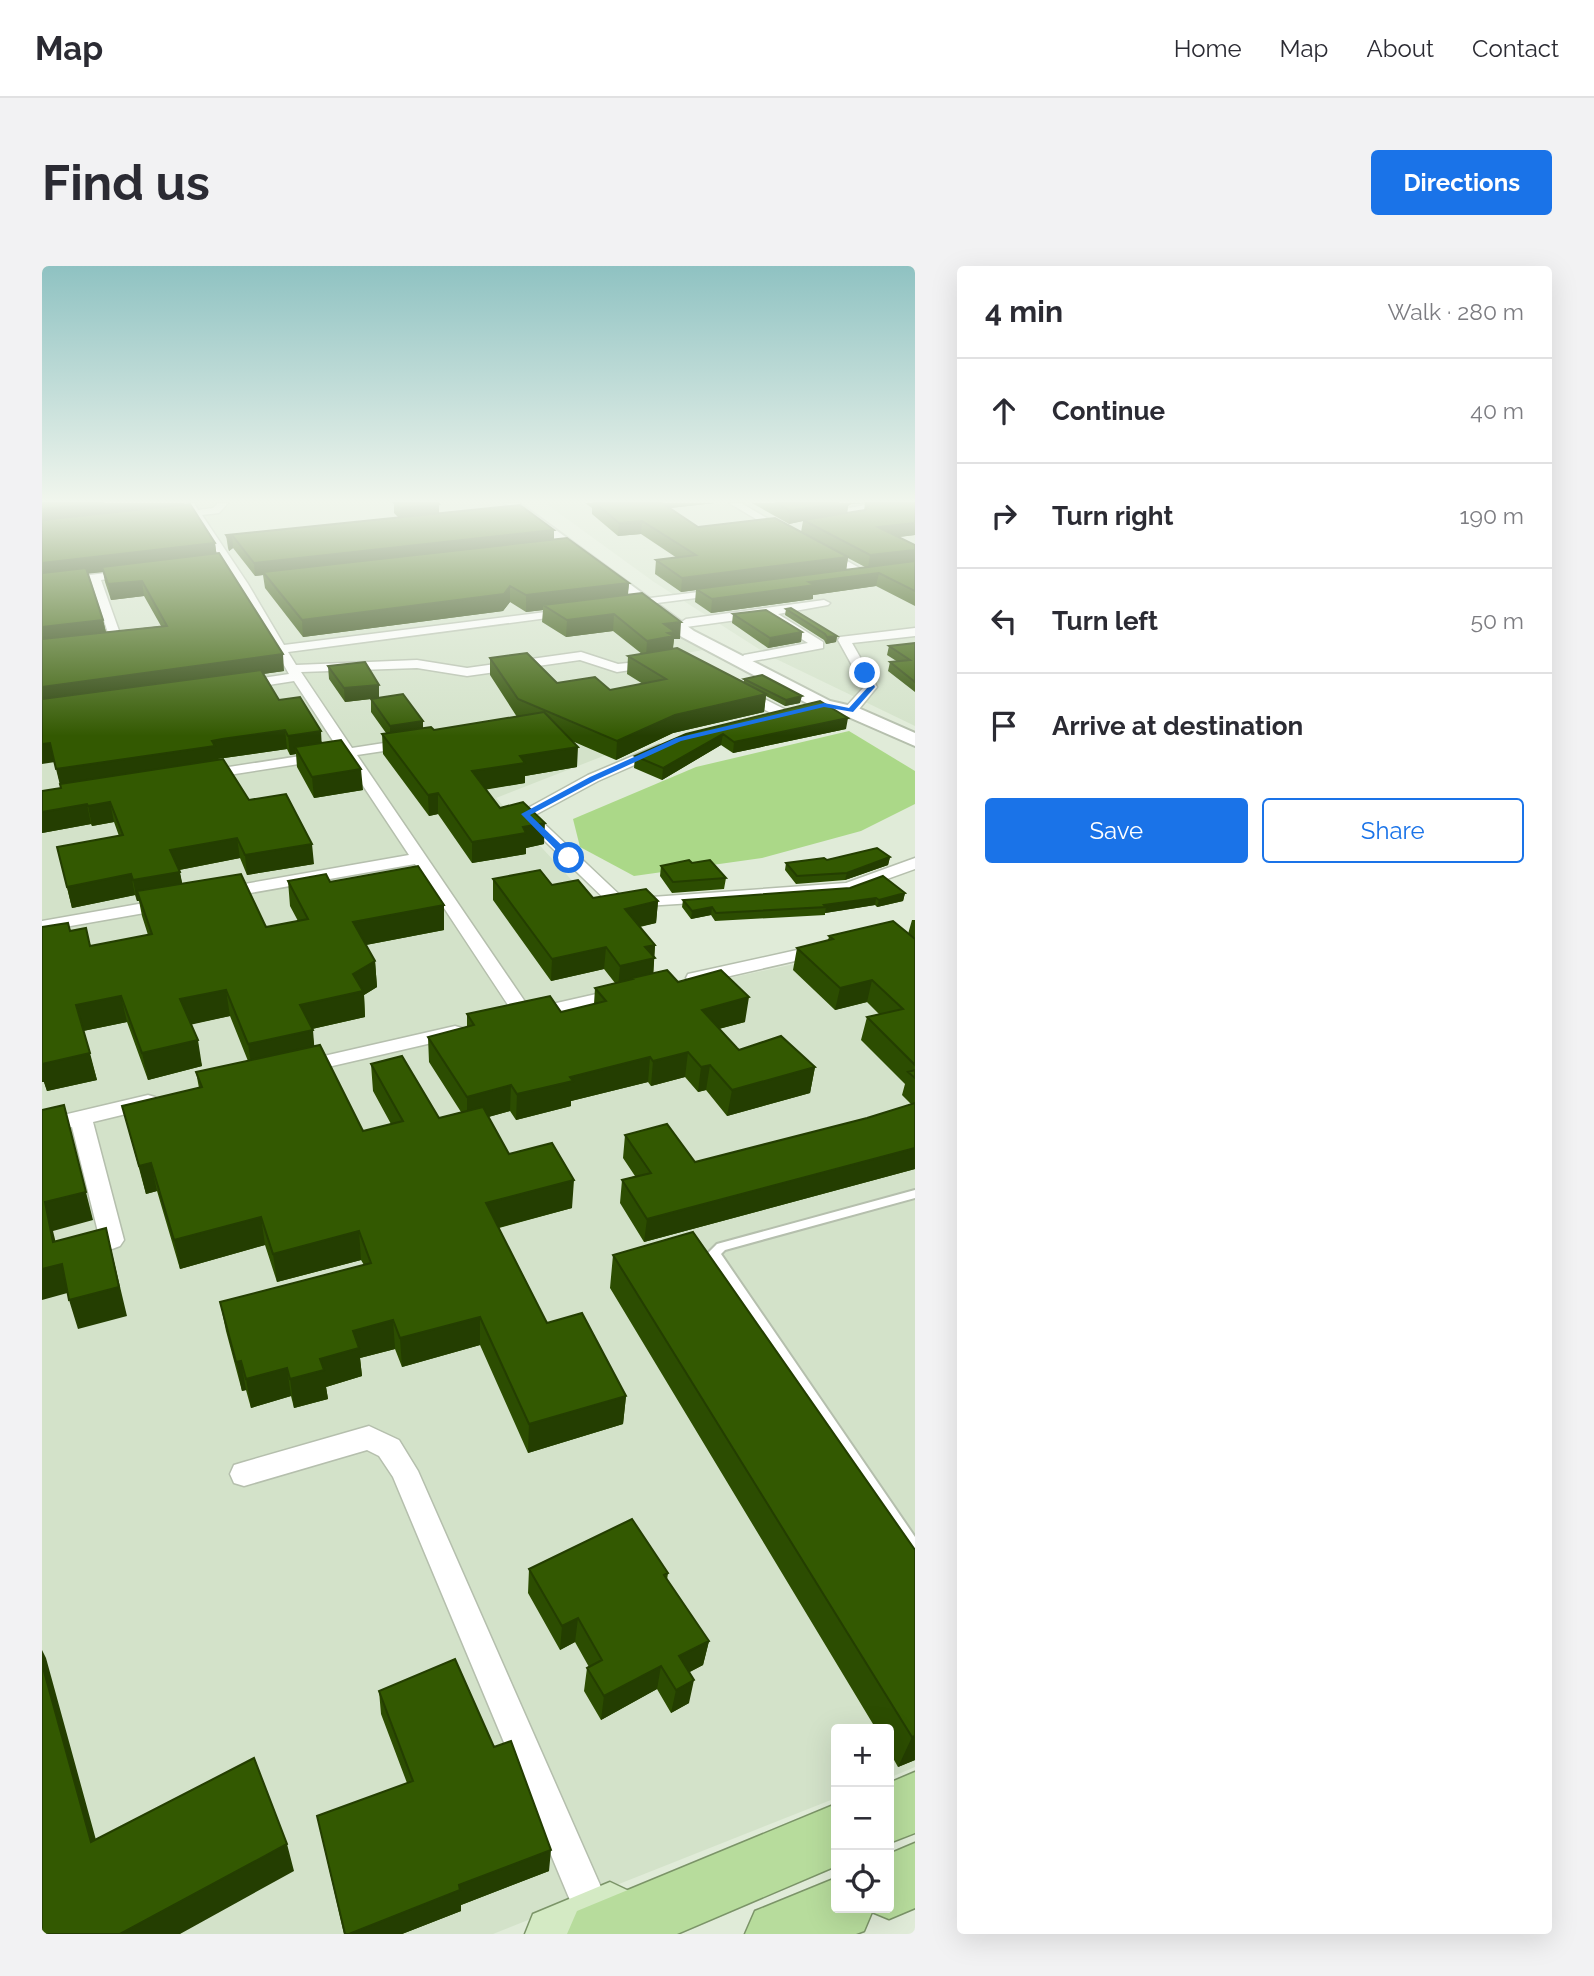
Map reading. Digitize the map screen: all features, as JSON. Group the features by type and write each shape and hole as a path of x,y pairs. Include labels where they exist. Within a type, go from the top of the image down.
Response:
{"highway":[{"path":"894,1811 915,1802"},
{"path":"583,1928 831,1837"},
{"path":"894,1885 915,1875"},
{"path":"778,1934 831,1912"}],"main road":[{"path":"615,581 686,624 839,706"},
{"path":"619,581 695,638 915,740"},
{"path":"894,1796 915,1787"},
{"path":"583,1928 831,1821"}],"street":[{"path":"42,584 70,581"},
{"path":"42,651 117,642 96,581"},
{"path":"241,581 295,673 525,1016"},
{"path":"243,584 257,583"},
{"path":"611,606 732,591"},
{"path":"686,624 824,603"},
{"path":"281,649 584,610"},
{"path":"748,658 819,645 767,612"},
{"path":"759,721 839,706 871,687 844,640 913,634"},
{"path":"231,687 295,673 417,664 467,672 581,656 623,668 672,660"},
{"path":"729,684 785,715"},
{"path":"679,740 593,778 525,814 620,904 848,888 915,863"},
{"path":"190,777 419,742"},
{"path":"42,926 420,858"},
{"path":"673,983 848,944"},
{"path":"499,1022 646,989"},
{"path":"288,1070 472,1028"},
{"path":"42,1127 169,1097"},
{"path":"81,1118 112,1240"},
{"path":"244,1474 369,1438 389,1448 404,1471 583,1928"}],"lane":[{"path":"915,1194 721,1247 714,1253 915,1549"}],"shaded area":[{"path":"42,581 600,581 635,608 703,650 687,653 768,699 728,716 652,737 496,798 673,990 915,938 915,1767 894,1776 894,1724 831,1724 831,1800 493,1934 42,1934"},
{"path":"915,581 915,726 770,656 654,582"},
{"path":"849,731 915,771 915,804 861,831 762,858 634,876 580,847 573,819 696,767"}],"building":[{"path":"42,581 90,581 103,620 42,627"},
{"path":"107,581 237,581 283,654 42,687 42,639 167,626 142,581 108,584"},
{"path":"270,581 626,581 629,583 526,595 510,586 504,594 302,620"},
{"path":"760,581 818,581 809,582 815,585 712,599 696,589"},
{"path":"895,581 915,581 915,591"},
{"path":"642,593 681,622 664,624 675,632 668,633 674,636 647,641 614,614 567,620 543,605"},
{"path":"791,608 837,636 827,637 786,609"},
{"path":"766,610 802,632 770,638 733,614"},
{"path":"915,643 915,682 890,662 910,660 889,646"},
{"path":"677,648 766,694 675,715 617,741 518,699 490,658 527,653 557,683 595,677 610,690 666,679 628,656"},
{"path":"365,662 379,685 344,688 328,666"},
{"path":"261,670 279,700 300,697 321,731 288,736 285,730 222,739 212,741 215,746 56,769 50,743 42,744 42,699"},
{"path":"762,675 802,696 786,700 744,679"},
{"path":"403,694 423,721 390,726 371,699"},
{"path":"820,701 848,718 734,742 723,734 663,768 635,756 686,734"},
{"path":"544,712 578,747 520,756 525,763 472,771 500,808 523,802 545,823 523,827 526,833 472,842 438,793 428,795 382,734 431,727 434,730"},
{"path":"341,740 361,769 312,777 295,747"},
{"path":"223,759 249,800 286,794 312,844 245,855 237,838 170,850 180,872 133,880 131,874 67,887 57,847 123,835 110,802 42,812 42,791 61,788 60,784"},
{"path":"877,848 890,857 847,873 797,876 786,863 824,858 827,860"},
{"path":"689,860 692,863 710,860 726,878 673,882 661,866"},
{"path":"418,866 444,905 353,922 375,961 353,974 363,991 300,1005 313,1030 248,1044 226,990 180,999 198,1040 142,1053 121,996 76,1005 90,1053 42,1064 42,927 68,923 70,931 86,928 90,946 152,934 137,891 241,874 266,927 308,919 288,881 326,874 330,882"},
{"path":"540,870 552,885 578,880 593,898 646,889 658,901 625,909 655,945 645,947 655,958 620,966 606,947 552,959 493,879"},
{"path":"883,876 905,893 879,900 876,898 824,905 826,907 716,913 712,907 692,911 683,900 850,888"},
{"path":"893,921 915,939 915,1065 867,1017 903,1009 872,980 840,988 797,948 833,939 829,936"},
{"path":"667,970 678,982 721,970 749,997 702,1010 737,1048 739,1050 781,1036 815,1067 732,1090 710,1065 701,1067 688,1052 653,1061 650,1057 570,1077 573,1081 517,1094 511,1085 467,1097 428,1037 474,1025 467,1014 550,996 561,1012 606,1001 595,988"},
{"path":"320,1045 363,1131 403,1121 371,1064 402,1056 439,1118 483,1107 509,1154 552,1143 574,1180 486,1203 547,1323 582,1313 626,1396 529,1424 480,1317 400,1338 393,1320 353,1331 359,1348 320,1359 324,1370 290,1379 287,1368 246,1379 241,1361 236,1362 220,1302 371,1263 359,1231 273,1254 261,1217 174,1240 151,1163 139,1166 122,1106 202,1087 196,1072"},
{"path":"915,1103 915,1148 647,1219 622,1180 651,1173 625,1135 667,1124 695,1162"},
{"path":"64,1105 86,1192 45,1202 53,1242 106,1228 119,1287 69,1300 62,1264 42,1269 42,1110"},
{"path":"693,1232 915,1550 915,1736 912,1737 613,1255"},
{"path":"632,1519 668,1573 664,1575 709,1641 679,1656 694,1680 676,1690 661,1666 604,1696 587,1668 602,1660 578,1618 562,1626 529,1569"},
{"path":"455,1659 494,1747 511,1741 551,1850 459,1885 460,1890 345,1934 317,1816 413,1781 379,1691"},
{"path":"42,1664 91,1842 254,1758 287,1844 120,1934 42,1934"}],"route":[{"path":"569,858 525,814 593,778 679,740 824,705 850,711 871,687 865,673"}]}
